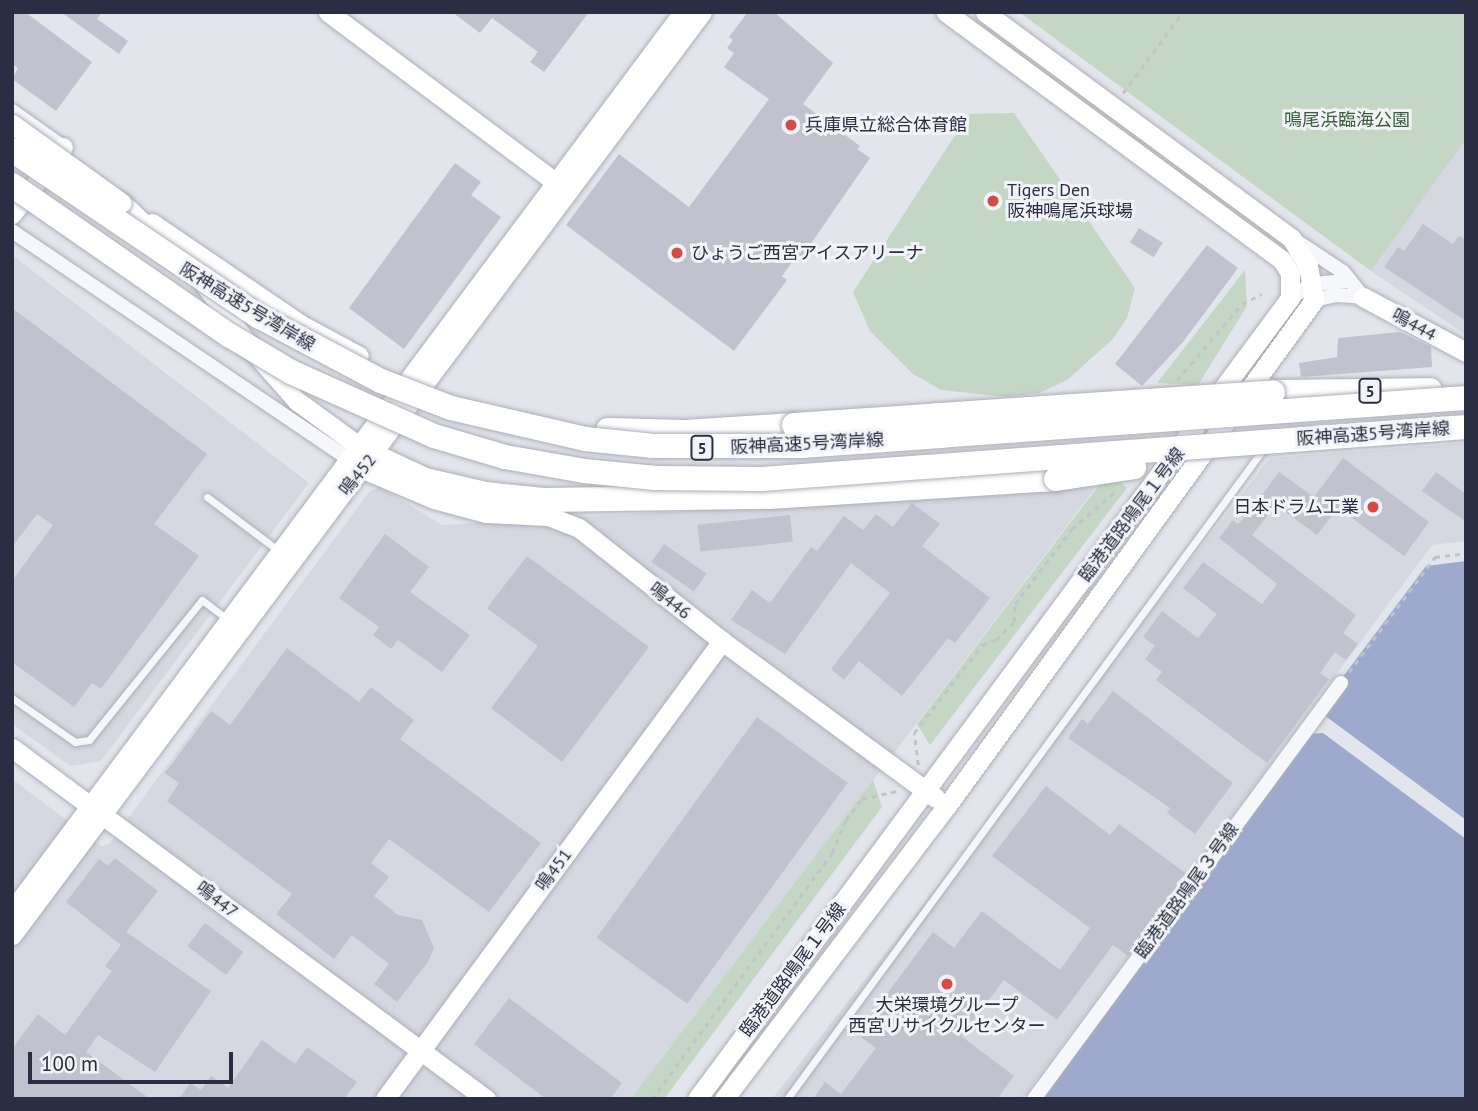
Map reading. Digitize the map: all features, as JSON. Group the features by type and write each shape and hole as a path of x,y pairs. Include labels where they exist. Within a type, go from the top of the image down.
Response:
{"highway":[{"name":"阪神高速5号湾岸線","path":"12,150 260,317 381,382 451,408 586,439 654,446 801,446 1466,398"},
{"name":"阪神高速5号湾岸線","path":"12,186 229,335 291,372 433,436 505,457 656,478 762,479 1466,427"},
{"name":"5","path":"414,385 561,424 622,432 794,425 1273,392 1466,388"},
{"name":"5","path":"360,457 425,480 485,494 544,500 769,497 1056,479 1318,438"}],"street":[{"path":"328,12 562,187"},
{"name":"鳴452","path":"562,187 683,12"},
{"name":"鳴452","path":"12,911 97,811 562,187 702,12"},
{"path":"946,12 1282,260 1290,274 1290,298 1350,281"},
{"path":"985,12 1291,238 1319,252 1363,297"},
{"path":"12,111 63,147 12,214"},
{"path":"12,124 122,203 300,324 414,385"},
{"name":"鳴446","path":"122,203 200,279 290,393 360,457 434,499 486,513 548,516 579,528 722,641 946,807"},
{"path":"12,231 360,457"},
{"path":"1291,238 1308,266 1313,292"},
{"path":"1313,292 1363,297"},
{"name":"臨港道路鳴尾１号線","path":"724,1099 946,807 1313,292"},
{"name":"鳴444","path":"1363,297 1466,352"},
{"name":"臨港道路鳴尾１号線","path":"697,1099 927,792 1290,298"},
{"name":"鳴452","path":"12,936 229,620 280,551 360,457"},
{"name":"鳴451","path":"385,1099 722,641"},
{"name":"臨港道路鳴尾３号線","path":"1034,1099 1341,683"},
{"name":"鳴447","path":"12,748 486,1099"}],"lane":[{"path":"787,1099 1261,452"},
{"path":"207,497 280,551"},
{"path":"12,698 75,742 89,740 202,600 229,620"}],"path":[{"path":"1113,107 1183,12"},
{"path":"1177,391 1177,380 1242,304 1262,294"},
{"path":"918,765 914,733 982,645 996,640 1014,622 1015,604 1072,528 1121,486"},
{"path":"1341,683 1435,557 1466,553"},
{"path":"652,1099 832,853 846,820 862,799 901,790"}],"shaded area":[{"path":"1466,139 1466,335 1371,271"},
{"path":"12,255 309,483 101,761 70,766 12,724"},
{"path":"1466,443 1466,541 1432,545 1022,1099 772,1099 1270,458"},
{"path":"380,487 442,525 1096,487 631,1099 12,1099 12,779 101,846 109,844 369,492"}],"green space":[{"name":"鳴尾浜臨海公園","path":"1019,12 1466,12 1466,139 1371,271"},
{"name":"Tigers Den 阪神鳴尾浜球場","path":"1014,113 1135,288 1127,318 1113,339 1067,380 1039,393 1008,397 941,390 913,374 870,331 853,292 969,114"},
{"path":"1245,270 1247,306 1198,385 1157,383"},
{"path":"1118,480 1127,488 930,745 917,724 1099,485"},
{"path":"873,780 882,807 664,1099 631,1099"}],"water":[{"path":"1466,561 1466,820 1324,715 1333,690 1426,566"},
{"path":"1323,733 1466,839 1466,1099 1038,1099 1310,734"}],"building":[{"path":"12,12 25,12 92,62 56,111 12,79 18,68 12,64"},
{"path":"61,12 102,12 97,19 128,41 119,54"},
{"path":"452,12 589,12 544,72 530,62 538,52 492,18 480,33"},
{"path":"748,12 774,12 833,63 803,104 860,146 857,149 870,158 799,261 795,258 782,276 787,280 734,351 566,225 619,154 689,207 769,99 724,67 734,53 727,48 733,40 729,37"},
{"path":"455,163 481,182 471,195 501,217 404,349 349,308"},
{"path":"1423,224 1453,244 1459,236 1466,240 1466,321 1384,267 1398,247 1404,251"},
{"path":"1139,228 1163,243 1154,257 1130,242"},
{"path":"1207,245 1238,268 1183,342 1142,386 1115,364"},
{"path":"12,308 207,454 154,524 199,556 101,689 92,683 74,707 12,662 12,581 53,525 37,514 12,547"},
{"path":"1400,332 1431,347 1432,367 1301,377 1299,363 1337,357 1338,338"},
{"path":"1343,458 1429,522 1404,556 1338,508 1317,535 1276,505 1252,535 1356,615 1343,633 1358,644 1346,660 1335,652 1320,673 1329,679 1267,763 1156,680 1162,672 1145,659 1155,646 1143,637 1162,611 1198,638 1217,614 1183,588 1203,562 1262,604 1277,584 1219,538 1233,520 1238,524 1251,510 1279,472 1314,497"},
{"path":"1436,472 1466,494 1466,522 1422,491"},
{"path":"912,503 940,524 922,546 990,598 955,643 948,638 902,696 859,661 844,680 831,669 890,593 851,563 785,654 731,620 752,590 770,603 811,547 817,551 844,516 863,530 876,514 893,527"},
{"path":"790,515 793,542 700,552 698,525"},
{"path":"385,534 429,567 410,592 470,635 442,672 398,640 391,649 373,635 379,627 339,598"},
{"path":"664,544 707,574 694,592 651,562"},
{"path":"527,556 649,647 562,762 491,708 538,646 487,608"},
{"path":"287,648 359,702 371,687 414,720 400,739 541,843 489,912 389,839 371,863 389,877 374,896 398,915 422,920 434,948 428,962 397,1002 374,984 389,964 352,935 334,959 276,914 292,894 167,801 179,783 165,773 211,711 230,725"},
{"path":"1113,691 1233,783 1195,834 1167,813 1170,808 1068,738 1082,719 1088,724"},
{"path":"757,717 848,783 687,1004 597,938"},
{"path":"1046,786 1110,835 1119,824 1188,875 1128,956 1113,945 1057,1020 1004,980 961,1036 1014,1076 997,1099 813,1099 825,1082 841,1094 876,1048 857,1034 933,932 954,948 982,911 1060,970 1090,928 992,856"},
{"path":"115,858 158,891 126,932 211,991 155,1072 98,1035 86,1052 150,1099 12,1099 12,1049 38,1014 65,1035 112,971 105,966 121,945 66,902 99,859 108,866"},
{"path":"205,923 243,952 226,975 188,946"},
{"path":"509,998 622,1083 610,1099 546,1099 474,1044"},
{"path":"262,1040 295,1064 307,1047 357,1082 344,1099 179,1099 190,1083 201,1090 211,1076 228,1088"}],"place":[{"name":"兵庫県立総合体育館","path":"791,125"},
{"name":"Tigers Den 阪神鳴尾浜球場","path":"993,201"},
{"name":"ひょうご西宮アイスアリーナ","path":"677,253"},
{"name":"日本ドラム工業","path":"1373,507"},
{"name":"大栄環境グループ 西宮リサイクルセンター","path":"947,984"}]}
